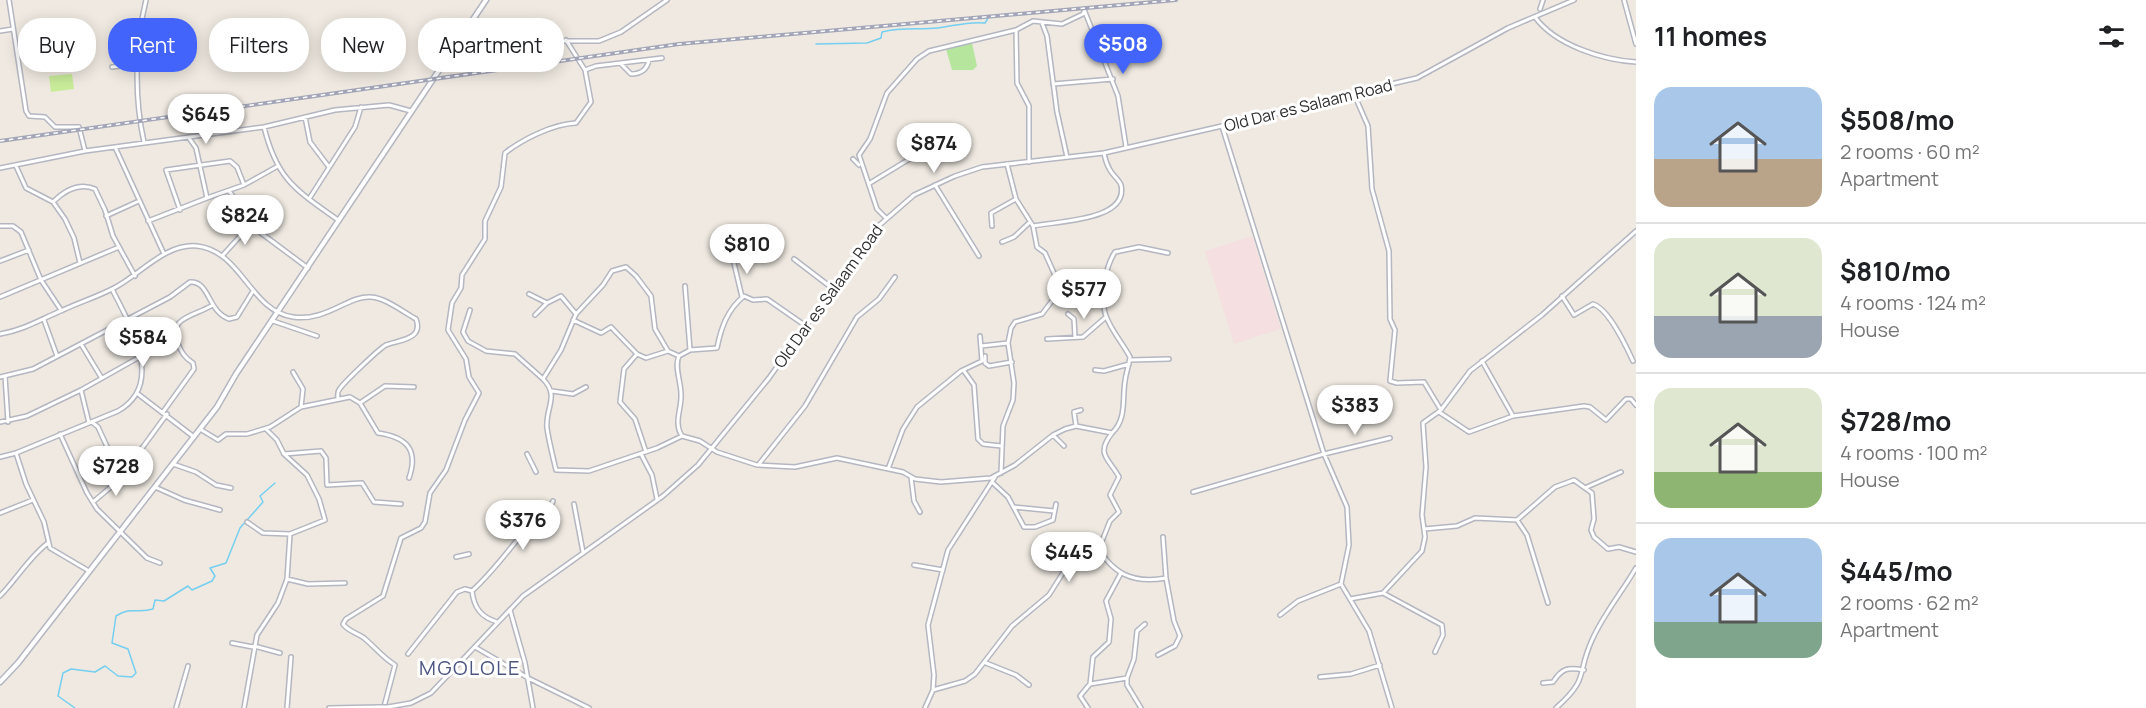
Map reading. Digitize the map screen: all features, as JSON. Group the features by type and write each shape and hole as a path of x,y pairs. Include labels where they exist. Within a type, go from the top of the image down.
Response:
{"main road":[{"path":"474,18 486,0"},
{"path":"0,682 200,429 438,72"}],"street":[{"path":"9,0 26,111 29,116 45,117 55,127 79,127 85,151"},
{"path":"144,18 146,0"},
{"path":"566,40 599,41 611,37 667,0"},
{"path":"1540,9 1543,0"},
{"name":"Old Dar es Salaam Road","path":"379,707 419,700 431,693 510,608 583,552 658,500 689,474 713,449 806,326 875,229 914,195 974,170 1104,153 1222,126 1246,124 1309,103 1418,78 1498,33 1574,0"},
{"path":"1624,0 1636,44"},
{"path":"886,218 877,209 859,155 870,140 887,93 922,54 1016,30 1033,21 1042,24 1062,24 1085,10 1120,102 1126,147"},
{"path":"1535,17 1550,33 1602,58 1636,62"},
{"path":"1042,24 1047,36 1053,84 1067,157"},
{"path":"0,31 13,29"},
{"path":"1016,30 1017,84 1029,106 1029,162"},
{"path":"386,707 395,665 357,633 347,630 343,624 346,619 383,596 401,538 421,528 425,522 430,493 446,470 479,393 469,377 466,359 448,330 452,303 461,288 462,275 485,239 485,221 501,187 505,153 528,139 567,124 576,123 591,102 585,70 566,40"},
{"path":"585,70 596,66 662,58"},
{"path":"619,63 631,74 639,74 646,69 649,60"},
{"path":"138,72 141,129 144,142"},
{"path":"1053,84 1113,79"},
{"path":"1354,94 1368,126 1372,189 1389,251 1390,319 1395,330 1390,381 1396,383 1424,382 1439,411 1452,418 1466,432 1513,416 1584,406 1590,407 1606,420 1626,399 1631,399 1636,405"},
{"path":"0,168 85,151 264,127 361,107 390,105 413,112"},
{"path":"309,199 355,127 361,107"},
{"path":"305,117 309,142 329,166"},
{"path":"1222,126 1324,453 1349,516 1349,545 1341,584 1369,631 1392,708"},
{"path":"264,127 269,149 292,186 340,221"},
{"path":"194,145 201,135"},
{"path":"188,137 194,145 207,198"},
{"path":"115,147 164,254"},
{"path":"870,183 921,152"},
{"path":"1002,242 1014,237 1032,224 1095,216 1114,208 1120,197 1121,184 1108,168 1104,153"},
{"path":"853,159 861,166"},
{"path":"180,210 166,170 234,163 244,185"},
{"path":"1007,164 1016,199 1032,224 1037,247 1045,253 1068,304"},
{"path":"16,165 26,188 53,202 65,219 74,238 80,264"},
{"path":"148,221 244,185 278,166"},
{"path":"935,185 979,256"},
{"path":"53,202 66,190 92,187 97,191 119,247 135,276"},
{"path":"229,191 261,233 308,268"},
{"path":"992,226 991,213 1016,199"},
{"path":"106,216 139,201"},
{"path":"223,255 252,223"},
{"path":"0,226 18,228 41,279 61,310"},
{"path":"1383,593 1405,567 1419,556 1424,529 1422,515 1426,449 1423,423 1439,411 1470,371 1542,315 1636,231"},
{"path":"0,334 19,331 61,310 112,289 135,276 164,254 196,246 223,255 254,291 279,313 290,317 313,318 361,298 373,297 416,319 417,327 411,336 403,342 387,345 378,351 339,389 338,399"},
{"path":"0,297 119,247"},
{"path":"933,690 965,681 986,663 1012,626 1049,596 1066,568 1080,560 1082,552 1104,538 1110,520 1119,512 1110,494 1118,484 1119,477 1106,460 1104,449 1123,412 1125,383 1130,362 1106,317 1104,293 1114,253 1138,248 1168,253"},
{"path":"0,261 29,250"},
{"path":"682,436 677,419 682,405 677,365 679,356 690,350 717,348 723,324 742,297 733,259"},
{"path":"794,259 832,288"},
{"path":"543,379 561,350 576,314 603,285 612,271 626,267 651,296 655,329 668,351 679,356"},
{"path":"759,464 805,406 857,317 879,299 896,277"},
{"path":"9,422 2,377 33,369 170,297 190,282 198,283 203,287 211,306 225,318 233,319 254,291"},
{"path":"685,286 690,350"},
{"path":"0,457 16,453 130,404 138,394 142,357 128,320 112,289"},
{"path":"1001,473 1004,426 1013,400 1012,362 1008,343 1011,328 1015,322 1042,314 1061,289"},
{"path":"530,294 547,303"},
{"path":"535,315 547,303 561,296 576,314"},
{"path":"1562,296 1574,315 1593,304 1599,307 1613,325 1633,361"},
{"path":"742,297 756,301 767,299 806,326"},
{"path":"93,502 121,477 194,369 193,363 184,357 175,337 178,322 211,306"},
{"path":"470,310 463,332 468,341 492,353 506,351 515,354 543,379 552,391 553,406 547,425 556,470 589,471 643,453 682,436 759,464 795,467 832,458 941,482 995,477 1053,435 1076,426 1113,433"},
{"path":"1068,314 1074,319 1075,337"},
{"path":"1047,339 1088,334 1106,317"},
{"path":"44,320 57,356"},
{"path":"573,320 601,333 611,327 637,354 646,358 668,351"},
{"path":"273,321 317,336"},
{"path":"888,469 903,429 917,406 963,371 982,361 980,336"},
{"path":"0,422 9,422 81,390 175,337"},
{"path":"981,346 1008,343"},
{"path":"81,344 101,377"},
{"path":"637,354 624,369 620,402 635,419 658,500"},
{"path":"985,356 985,363 989,366 1012,362"},
{"path":"1095,370 1130,362 1169,359"},
{"path":"1482,361 1513,416"},
{"path":"963,371 974,385 978,439 983,444 1001,446"},
{"path":"293,372 303,389 301,407"},
{"path":"360,403 385,386 414,387"},
{"path":"552,391 573,394 586,387"},
{"path":"81,390 90,422 98,428 121,477"},
{"path":"138,394 194,437"},
{"path":"200,429 218,440 226,434 247,434 264,428 301,407 350,398 360,403 378,433 394,435 411,450 413,458 409,478"},
{"path":"1076,426 1074,412 1081,410"},
{"path":"247,522 263,533 290,534 324,522 325,518 319,499 307,475 284,454 273,434 264,428"},
{"path":"60,434 93,502 147,558 160,563"},
{"path":"1053,435 1064,446"},
{"path":"1193,492 1324,453 1390,438"},
{"path":"284,454 321,451 326,458 327,484 357,482 365,486 374,502 401,504"},
{"path":"16,453 33,500 47,529 48,543 57,553 89,571"},
{"path":"527,454 536,472"},
{"path":"173,464 196,472 216,485 231,488"},
{"path":"1587,488 1621,472"},
{"path":"912,477 914,501 920,512"},
{"path":"925,708 933,690 933,654 928,625 948,550 966,526 987,488 990,489 995,477"},
{"path":"1424,529 1457,526 1474,518 1517,520 1564,482 1574,480 1587,488 1593,499 1591,534 1608,549 1618,547 1636,552"},
{"path":"993,483 1014,507 1022,526 1030,528 1053,520 1056,504"},
{"path":"155,487 184,500 220,510"},
{"path":"0,513 33,500"},
{"path":"472,591 504,559 530,525 550,509 553,501"},
{"path":"574,504 583,552"},
{"path":"1014,507 1054,511"},
{"path":"1517,520 1527,535 1548,603"},
{"path":"244,708 254,646 259,631 282,595 288,579 290,534"},
{"path":"1158,655 1175,646 1180,636 1174,621 1166,578 1163,537"},
{"path":"0,596 26,569 38,550 48,543"},
{"path":"1096,544 1107,563 1121,573 1145,581 1166,578"},
{"path":"456,557 469,554"},
{"path":"914,565 943,570"},
{"path":"1556,708 1572,696 1584,670 1592,640 1636,568"},
{"path":"1088,708 1080,696 1090,684 1092,660 1109,642 1111,619 1106,601 1121,573"},
{"path":"288,579 308,584 345,583"},
{"path":"1280,615 1298,601 1341,584"},
{"path":"408,654 457,592 465,589 472,591"},
{"path":"472,591 474,601 491,629"},
{"path":"1350,599 1383,593 1442,625 1443,635 1435,652"},
{"path":"510,608 528,678 533,708"},
{"path":"485,619 496,622"},
{"path":"1141,708 1127,685 1127,678 1134,659 1137,632 1145,624"},
{"path":"231,643 280,653"},
{"path":"475,647 528,678 589,708"},
{"path":"287,708 291,657"},
{"path":"986,663 1016,675 1029,685"},
{"path":"1320,677 1351,674 1381,665"},
{"path":"176,708 188,666"},
{"path":"1543,683 1553,682 1561,670 1567,668 1584,670"},
{"path":"1090,684 1127,678"},
{"path":"329,708 379,707"}],"shaded area":[{"path":"1252,236 1281,329 1234,344 1205,251"}],"green space":[{"path":"972,43 977,66 973,70 952,70 946,49"},
{"path":"72,74 74,89 51,92 49,76"}],"waterway":[{"path":"816,44 867,43 881,38 882,32 889,30 985,23 988,18"},
{"path":"75,708 58,696 63,673 71,669 95,672 105,666 118,676 132,677 136,673 128,649 112,643 116,616 126,611 153,609 155,600 164,601 188,586 192,590 212,581 215,576 210,568 226,563 240,528 263,502 260,496 275,483"}],"railway":[{"path":"0,141 679,44 1176,0"}],"district":[{"name":"MGOLOLE","path":"470,667"}]}
